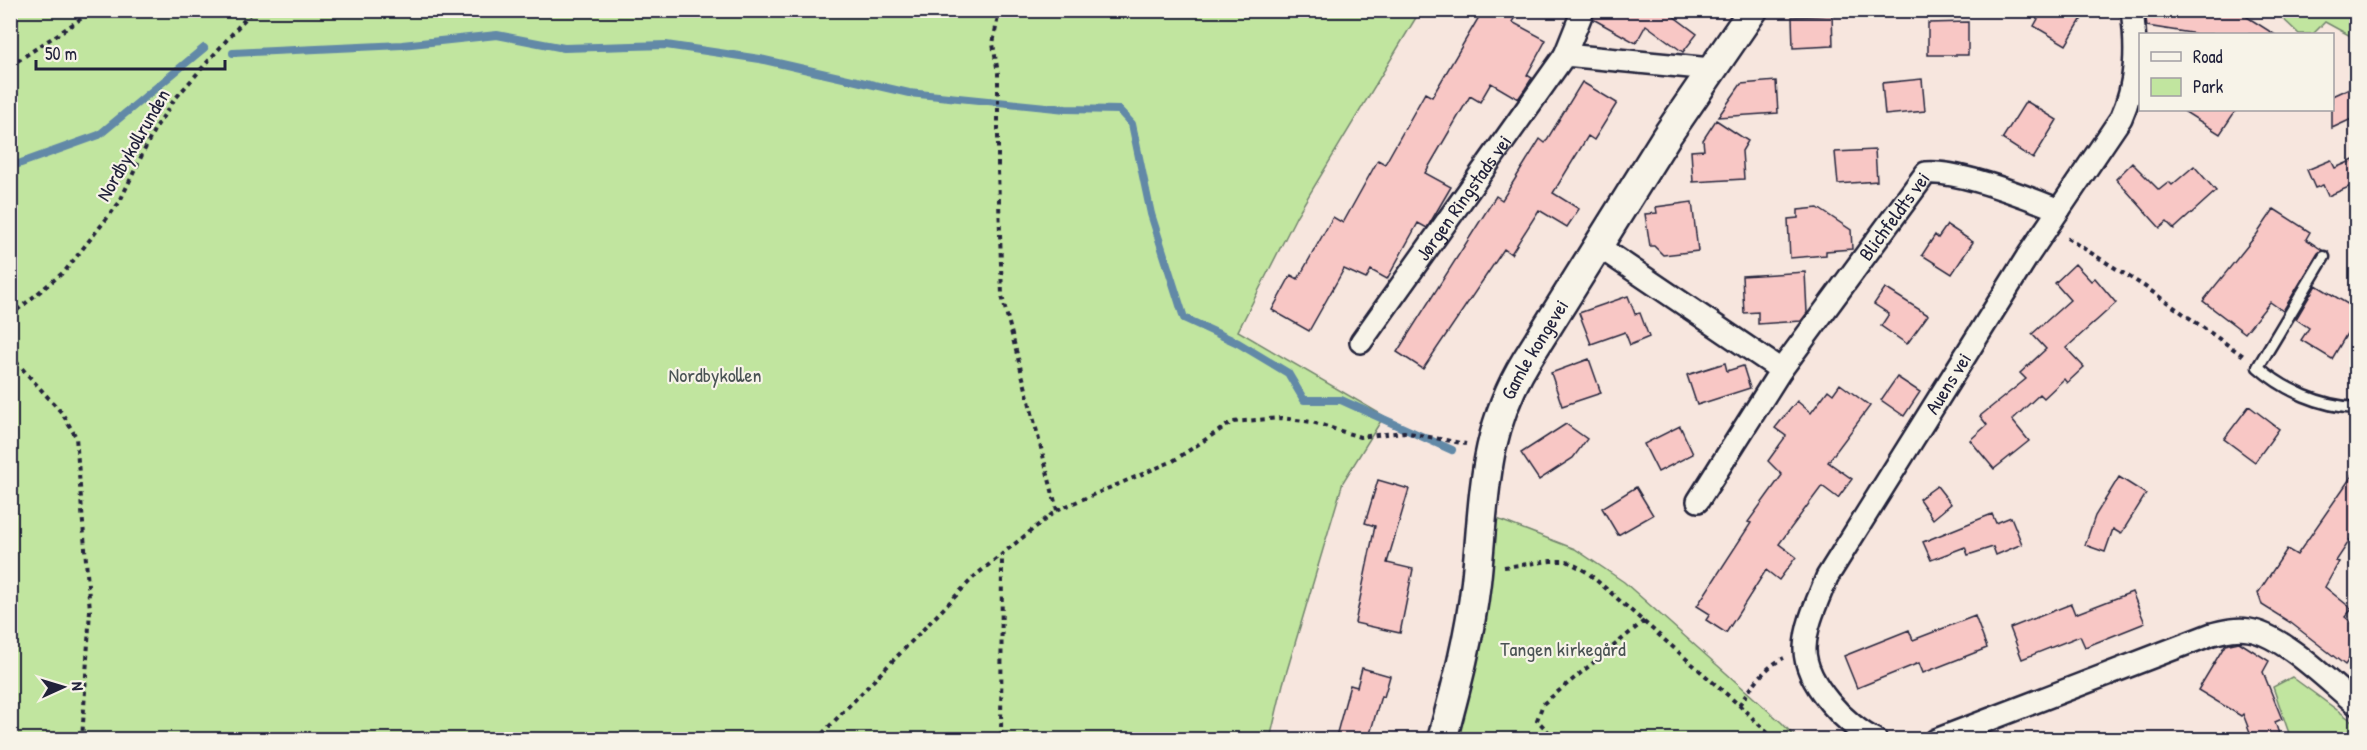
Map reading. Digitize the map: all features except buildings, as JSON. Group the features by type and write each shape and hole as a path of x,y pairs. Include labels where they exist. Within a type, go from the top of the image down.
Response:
{"main road":[{"name":"Gamle kongevei","path":"1442,740 1461,664 1478,564 1484,480 1498,420 1518,374 1711,69 1753,10"}],"street":[{"name":"Jørgen Ringstads vei","path":"1362,342 1565,55 1583,10"},
{"name":"Auens vei","path":"1876,740 1860,733 1815,685 1805,650 1810,620 1827,577 2054,218 2108,138 2128,102 2135,67 2136,44 2132,10"},
{"path":"1565,55 1711,69"},
{"name":"Blichfeldts vei","path":"1698,501 1781,370 1926,173 1938,172 2000,188 2054,218"},
{"path":"1598,246 1781,370"},
{"path":"1936,740 2201,638 2231,629 2250,630 2283,644 2356,704"}],"lane":[{"path":"2324,257 2258,367 2267,375 2314,401 2334,407 2356,408"}],"path":[{"path":"10,66 94,10"},
{"name":"Nordbykollrunden","path":"10,316 64,271 112,212 119,203 154,130 174,100 253,10"},
{"path":"559,10 571,10"},
{"path":"999,10 993,44 998,73 1002,296 1057,510"},
{"path":"2054,218 2144,286 2233,348"},
{"path":"10,356 62,413 76,438 90,610 82,740"},
{"path":"816,740 976,575 1057,510 1173,461 1232,422 1281,418 1312,422 1360,437 1404,432 1490,449"},
{"path":"1001,740 1002,554"},
{"path":"1478,564 1496,568 1567,561 1587,572 1739,705 1775,740"},
{"path":"1556,740 1537,720 1543,704 1644,621"},
{"path":"1739,705 1759,677 1774,663 1805,650"}],"green space":[{"name":"Nordbykollen","path":"10,11 1420,11 1297,215 1238,331 1384,416 1343,482 1283,684 1270,739 11,739"},
{"path":"2275,11 2356,11 2356,39 2325,22 2314,33 2298,33"},
{"name":"Tangen kirkegård","path":"1492,517 1575,549 1624,582 1797,739 1452,740"},
{"path":"2292,677 2356,724 2356,739 2291,739 2273,687"}],"waterway":[{"path":"233,53 402,45 497,35 564,48 666,45 760,59 909,93 1066,109 1119,110 1132,124 1151,214 1184,318 1238,343 1288,373 1304,400 1341,400 1452,450"},
{"path":"10,167 99,135 204,48"}]}
